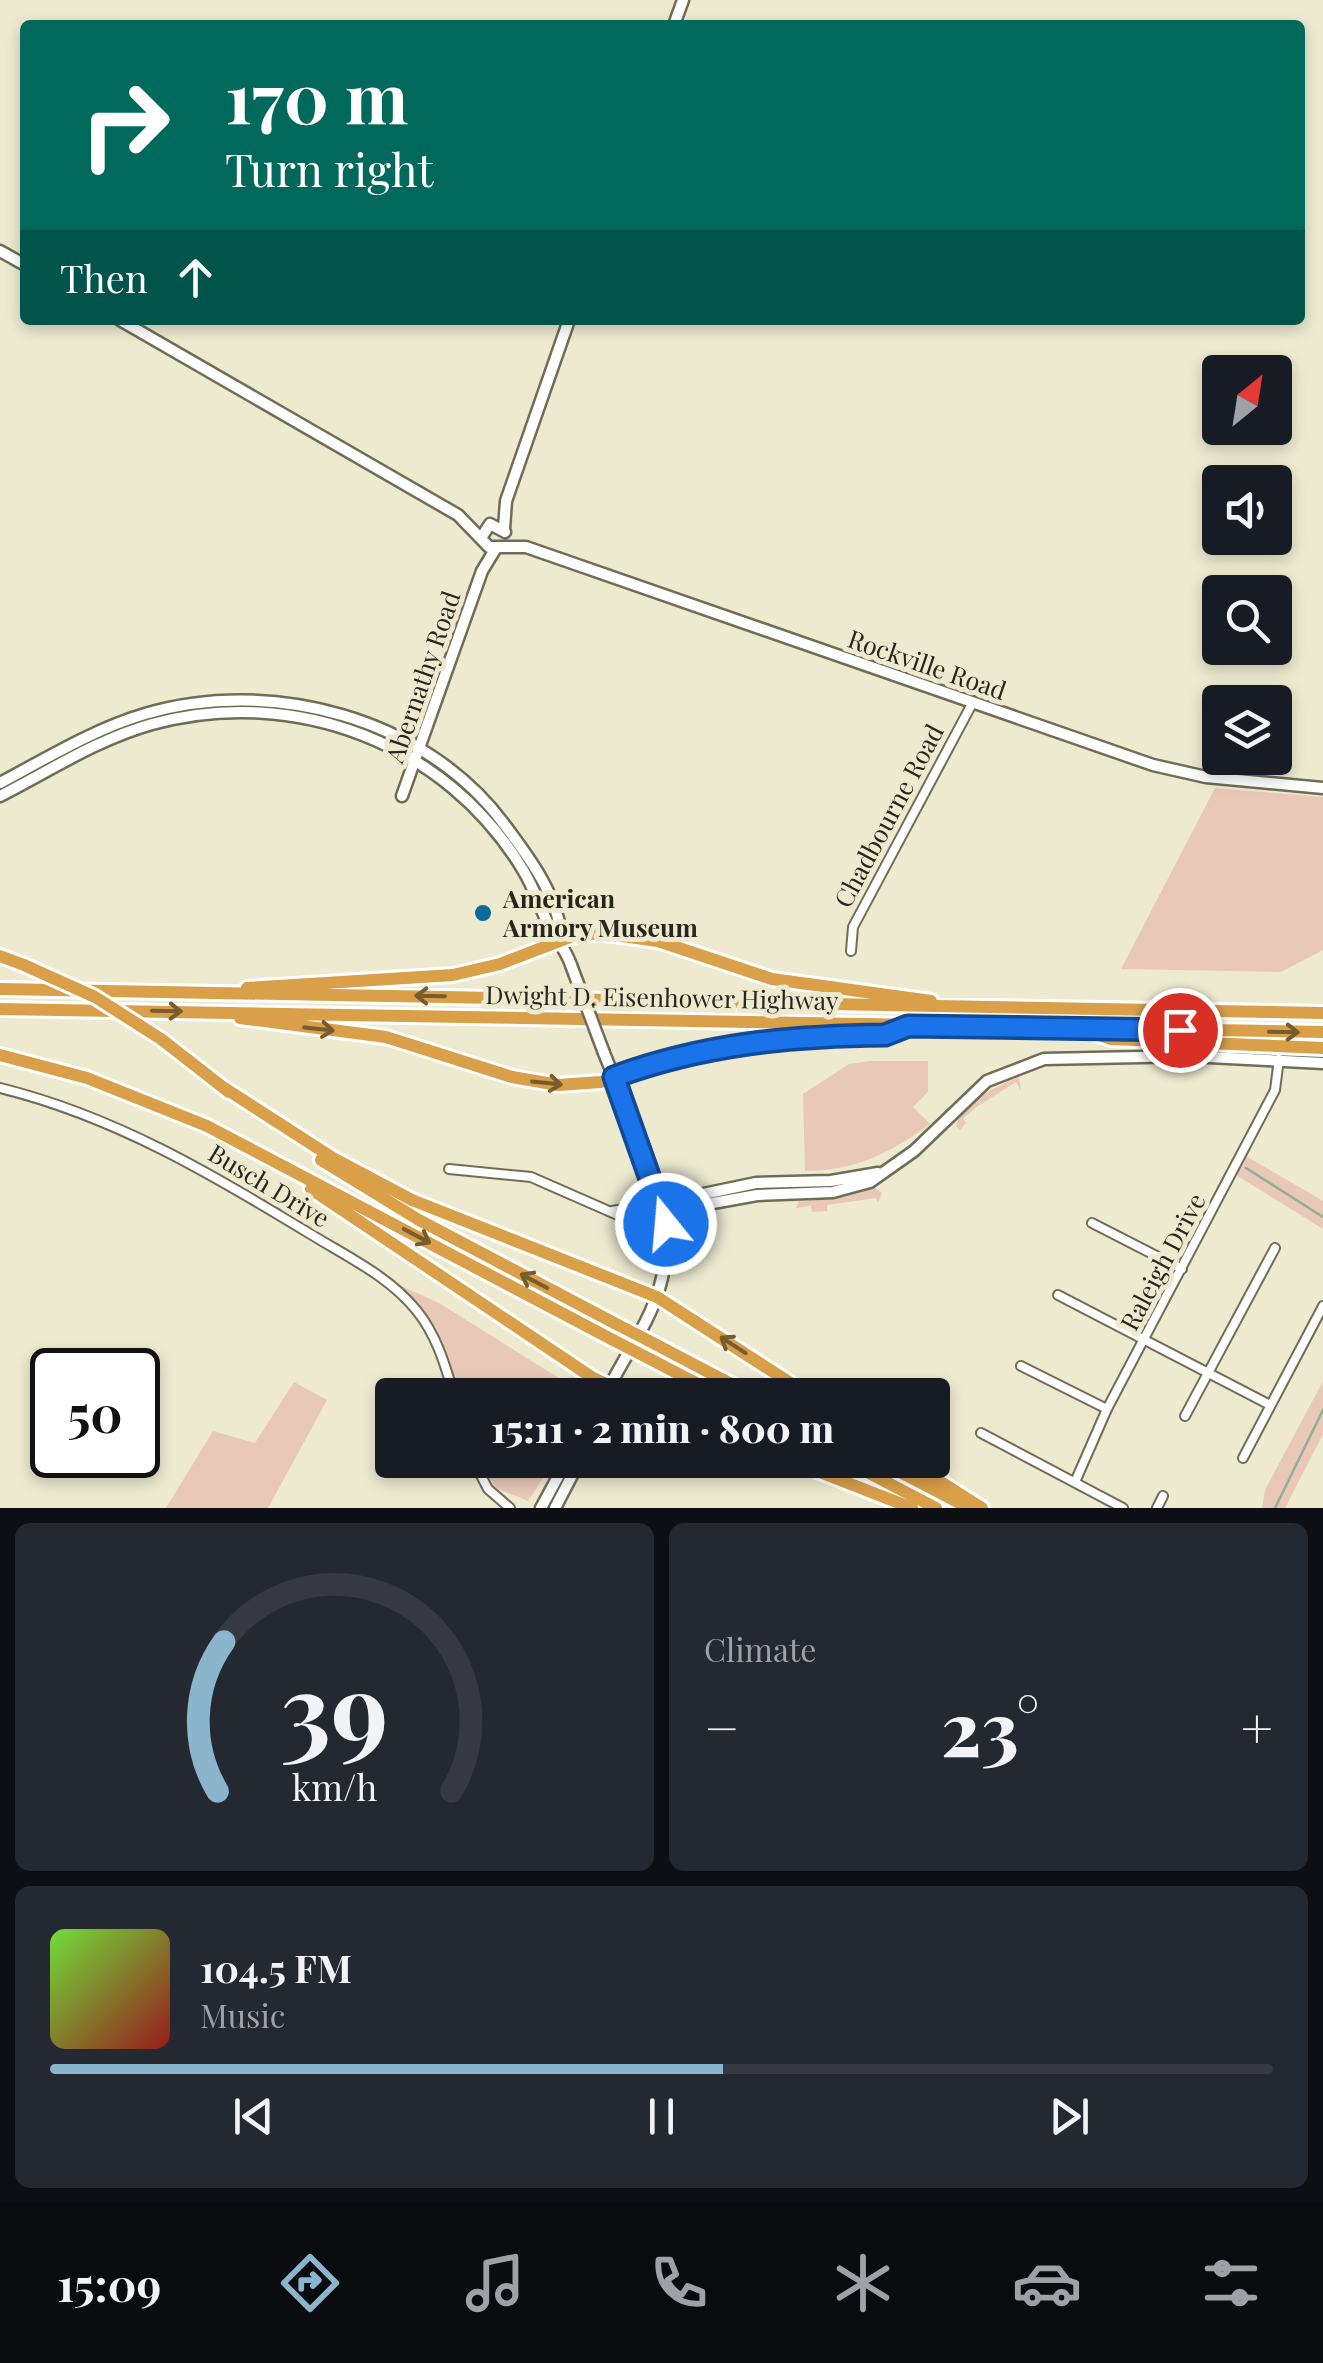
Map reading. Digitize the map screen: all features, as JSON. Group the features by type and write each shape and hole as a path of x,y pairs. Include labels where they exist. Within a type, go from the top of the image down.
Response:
{"highway":[{"path":"225,993 271,983 404,981 453,975 500,964 561,940 600,933 638,936 772,979 913,995 948,1006"},
{"path":"0,956 95,997 160,1039 371,1192 720,1378"},
{"name":"Dwight D. Eisenhower Highway","path":"0,989 1323,1013"},
{"name":"Dwight D. Eisenhower Highway","path":"0,1009 1323,1032"},
{"path":"223,1012 262,1024 411,1042 534,1082 583,1084 676,1054 726,1044 885,1035 908,1026"},
{"path":"1082,1030 1111,1039 1323,1048"},
{"path":"0,1055 87,1078 207,1126 686,1378"},
{"path":"226,1090 333,1158 412,1200 657,1297 783,1378"},
{"path":"207,1126 365,1224 587,1378"},
{"path":"835,1478 912,1508"},
{"path":"878,1478 936,1508"},
{"path":"912,1478 969,1508"},
{"path":"934,1478 982,1508"}],"main road":[{"path":"129,325 458,515 491,544"},
{"path":"491,544 489,524 506,501 567,325"},
{"path":"491,544 505,531 506,501"},
{"path":"458,515 489,524"},
{"name":"Rockville Road","path":"489,524 526,547"},
{"name":"Rockville Road","path":"491,544 526,547 1180,772 1323,788"},
{"name":"Abernathy Road","path":"402,796 491,544"},
{"path":"0,782 133,718 218,700 269,701 324,710 377,728 417,755 460,795 499,836 546,903 662,1208 666,1261 657,1297 614,1378"},
{"path":"0,796 118,736 209,714 307,716 417,755"},
{"path":"662,1208 758,1195 833,1192 870,1182 914,1151 971,1094 1024,1064 1084,1056 1323,1062"},
{"path":"541,1508 557,1478"},
{"path":"555,1508 571,1478"}],"street":[{"name":"Chadbourne Road","path":"850,951 853,927 973,702"},
{"name":"Raleigh Drive","path":"1075,1482 1107,1409 1275,1090 1279,1059"},
{"name":"Busch Drive","path":"0,1088 77,1111 162,1148 381,1278 428,1326 448,1378"},
{"path":"449,1168 530,1177 620,1216 662,1208"},
{"path":"1092,1224 1182,1269"},
{"path":"1185,1416 1275,1248"},
{"path":"1058,1296 1270,1405"},
{"path":"1243,1458 1323,1306"},
{"path":"1021,1366 1107,1409"},
{"path":"981,1433 1123,1508"},
{"path":"482,1478 488,1490 510,1508"},
{"path":"1157,1508 1163,1496"}],"shaded area":[{"path":"1215,788 1323,797 1323,950 1281,972 1121,969"},
{"path":"928,1061 928,1092 913,1107 930,1124 901,1144 856,1164 805,1171 803,1094 849,1064"},
{"path":"1019,1077 1021,1091 1016,1082 975,1108 963,1119 966,1123 960,1130 956,1126 972,1103"},
{"path":"1246,1156 1323,1201 1323,1229 1236,1175"},
{"path":"875,1188 882,1193 878,1203 876,1198 827,1205 827,1211 812,1212 811,1206 796,1208 799,1201 845,1197"},
{"path":"399,1285 439,1303 559,1378 453,1378 433,1325"},
{"path":"1323,1381 1323,1434 1285,1508 1262,1508 1265,1490"},
{"path":"294,1382 327,1400 268,1508 166,1508 213,1431 255,1443"},
{"path":"490,1478 543,1478 528,1501 496,1488"}],"waterway":[{"path":"1246,1168 1323,1217"},
{"path":"1275,1508 1323,1410"}],"place":[{"name":"American Armory Museum","path":"483,913"}],"route":[{"path":"666,1224 614,1077 657,1060 726,1044 777,1038 885,1035 908,1026 1180,1030"}]}
